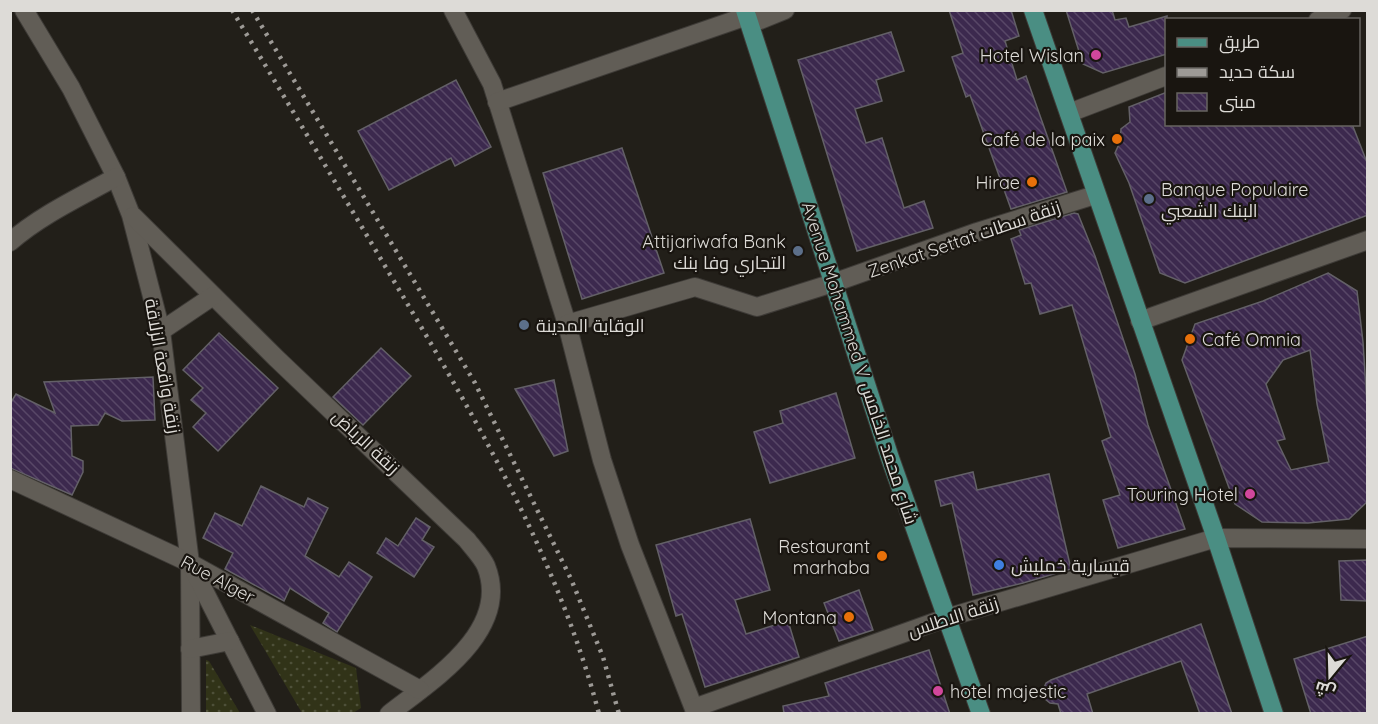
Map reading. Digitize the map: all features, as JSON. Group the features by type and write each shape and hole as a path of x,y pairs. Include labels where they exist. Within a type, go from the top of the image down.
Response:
{"main road":[{"path":"1033,10 1095,195 1216,538 1274,714"},
{"name":"Avenue Mohammed V شارع محمد الخامس","path":"747,17 886,449 981,714"}],"street":[{"name":"زنقة واقعة الزلاقة","path":"24,10 71,88 116,177 131,215 160,331 190,563 191,714"},
{"path":"453,10 492,84 567,324 609,481 630,545 695,711"},
{"path":"497,102 747,17 785,10"},
{"path":"1323,18 1342,10"},
{"path":"1069,112 1165,77"},
{"path":"10,242 70,202 116,177"},
{"name":"Zenkat Settat زنقة سطات","path":"567,324 695,287 757,307 833,283 977,232 1095,195"},
{"name":"زنقة الرياض","path":"131,215 467,540 485,565 490,581 490,603 482,624 462,654 420,690"},
{"path":"1140,321 1368,240"},
{"path":"160,331 213,296"},
{"name":"Rue Alger","path":"10,479 190,563 420,690"},
{"name":"زنقة الاطلس","path":"695,711 946,618 1216,538 1368,539"},
{"path":"190,563 267,714"},
{"path":"190,649 230,641"},
{"path":"389,714 420,690"}],"green space":[{"path":"250,625 356,668 361,708 353,713 302,713"},
{"path":"206,660 209,661 240,713 206,713"}],"building":[{"path":"949,10 1011,10 1019,36 1005,41 1017,80 1026,76 1067,192 1011,209 970,95 966,97 952,57 963,53"},
{"path":"1066,10 1112,10 1115,20 1126,18 1129,27 1167,16 1165,18 1165,55 1103,73 1083,64"},
{"path":"891,32 904,71 876,80 882,101 855,109 866,143 882,138 904,208 924,201 933,228 857,251 798,60"},
{"path":"456,80 491,147 455,166 451,158 389,190 358,131"},
{"path":"1165,93 1165,126 1353,126 1368,165 1368,215 1185,283 1160,273 1129,183 1115,153 1120,142 1121,129 1130,122 1129,107"},
{"path":"622,148 664,273 582,299 543,173"},
{"path":"1074,213 1078,214 1095,256 1135,374 1148,425 1185,529 1118,548 1103,500 1120,495 1102,441 1111,437 1072,305 1040,314 1031,283 1025,284 1011,239 1021,235 1019,230"},
{"path":"1328,273 1357,291 1368,420 1368,501 1349,519 1308,523 1262,522 1235,504 1182,360 1195,324 1263,301","holes":["1310,350 1317,404 1329,462 1291,470 1277,441 1285,439 1266,384 1283,360"]},
{"path":"219,333 278,388 218,451 193,427 206,413 191,400 203,388 183,370"},
{"path":"381,348 411,376 363,425 333,397"},
{"path":"153,377 155,420 122,421 105,413 98,425 71,426 72,456 83,461 83,472 72,495 10,468 10,404 16,394 55,413 44,382"},
{"path":"554,380 568,451 554,456 515,389"},
{"path":"836,393 855,458 770,483 754,432 783,423 780,411"},
{"path":"973,472 977,490 1049,474 1071,569 973,595 952,503 941,506 935,481"},
{"path":"261,486 304,507 308,498 328,508 305,556 339,577 349,562 372,577 337,632 323,623 329,613 290,588 284,601 225,569 233,553 203,538 215,513 242,526"},
{"path":"416,518 430,527 422,540 434,547 414,577 377,553 386,538 398,546"},
{"path":"750,519 770,590 735,600 746,634 788,621 799,657 705,687 682,614 676,616 656,545"},
{"path":"1368,560 1368,601 1341,600 1339,561"},
{"name":"Montana","path":"859,590 873,630 839,641 824,603"},
{"path":"1201,624 1232,714 1200,714 1181,661 1087,694 1093,714 1061,714 1058,704 1050,703 1044,698 1043,690 1046,683 1051,680"},
{"path":"1368,636 1368,714 1311,714 1294,659"},
{"path":"929,650 950,714 784,714 783,706 829,696 825,683"}],"railway":[{"path":"232,10 458,390 514,494 562,602 599,714"},
{"path":"252,10 475,383 571,579 603,657 619,714"}],"place":[{"name":"Hotel Wislan","path":"1096,55"},
{"name":"Café de la paix","path":"1117,139"},
{"name":"Hirae","path":"1032,182"},
{"name":"Banque Populaire البنك الشعبي","path":"1149,199"},
{"name":"Attijariwafa Bank التجاري وفا بنك","path":"798,251"},
{"name":"الوقاية المدينة","path":"524,325"},
{"name":"Café Omnia","path":"1190,339"},
{"name":"Touring Hotel","path":"1250,494"},
{"name":"Restaurant marhaba","path":"882,556"},
{"name":"قيسارية خمليش","path":"999,565"},
{"name":"Montana","path":"849,617"},
{"name":"hotel majestic","path":"938,691"}]}
